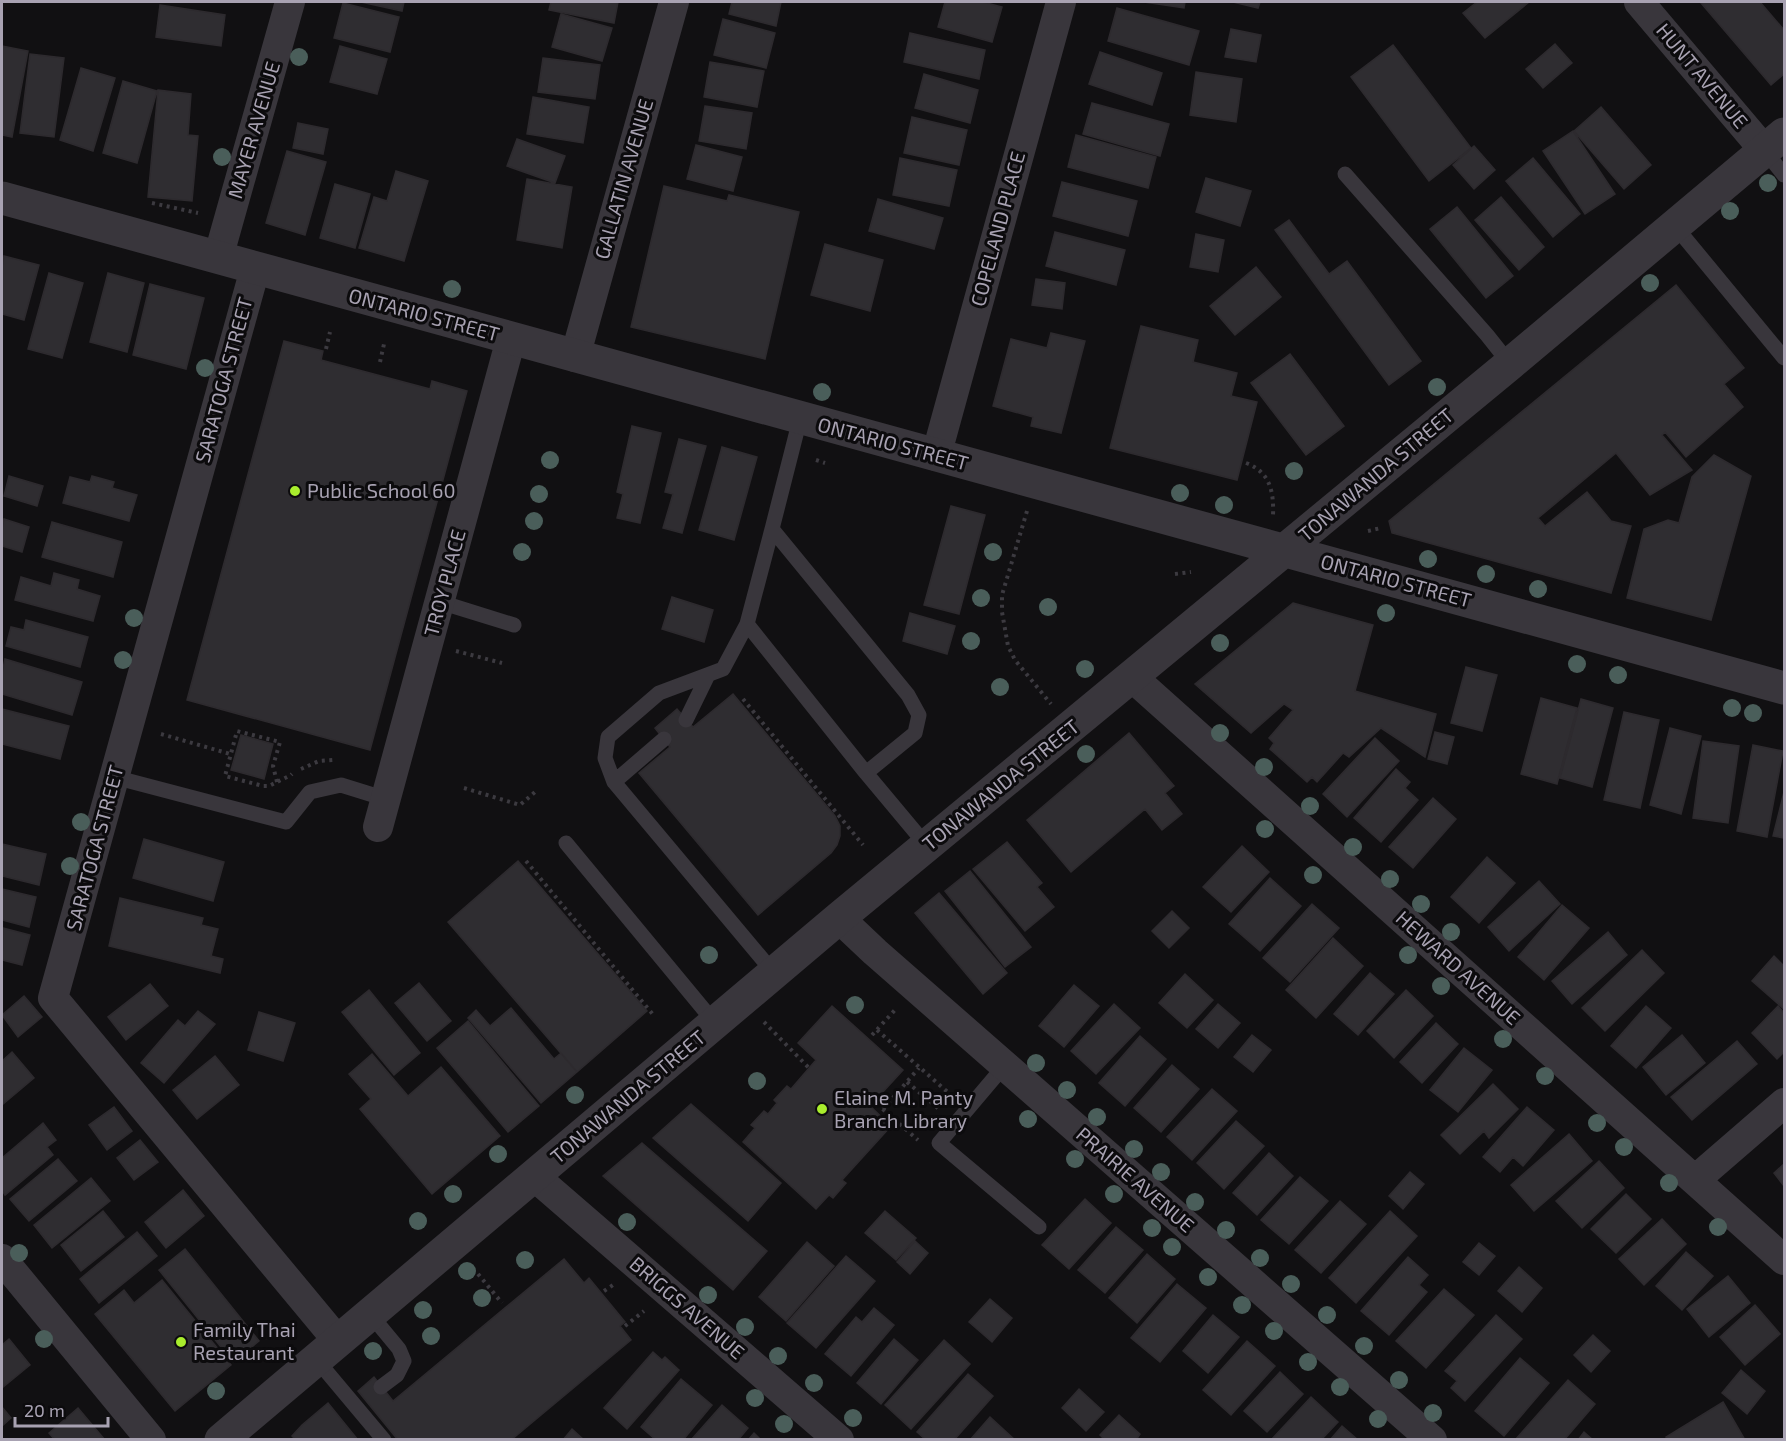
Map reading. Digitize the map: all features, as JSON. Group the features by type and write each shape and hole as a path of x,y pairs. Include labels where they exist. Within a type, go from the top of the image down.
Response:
{"street":[{"name":"MAYER AVENUE","path":"218,258 290,2"},
{"name":"GALLATIN AVENUE","path":"575,357 674,2"},
{"name":"COPELAND PLACE","path":"936,456 1061,2"},
{"name":"HUNT AVENUE","path":"1639,2 1778,153"},
{"name":"TONAWANDA STREET","path":"226,1438 839,918 1675,226 1778,153"},
{"name":"ONTARIO STREET","path":"2,198 1785,688"},
{"name":"SARATOGA STREET","path":"255,269 53,998 327,1350"},
{"name":"TROY PLACE","path":"378,827 511,339"},
{"name":"HEWARD AVENUE","path":"1132,677 1785,1260"},
{"name":"PRAIRIE AVENUE","path":"839,918 1432,1440"},
{"path":"1695,1180 1785,1103"},
{"name":"BRIGGS AVENUE","path":"534,1176 839,1440"},
{"path":"2,1259 151,1440"}],"lane":[{"path":"1345,174 1510,364"},
{"path":"1675,226 1785,358"},
{"path":"774,973 614,782 604,758 608,737 659,693 723,669 747,624 800,419"},
{"path":"772,529 908,695 919,715 915,733 866,773"},
{"path":"440,602 514,625"},
{"path":"747,624 927,846"},
{"path":"686,720 708,675"},
{"path":"614,782 664,739"},
{"path":"114,777 286,822 310,792 341,785 386,799"},
{"path":"566,843 715,1023"},
{"path":"1005,1065 939,1143 1039,1227"},
{"path":"370,1314 399,1349 404,1361 397,1375 381,1387"},
{"path":"327,1350 384,1440"}],"path":[{"path":"326,349 330,332"},
{"path":"380,362 384,344"},
{"path":"816,460 825,463"},
{"path":"1246,463 1257,467 1264,473 1274,503 1273,516"},
{"path":"1025,517 1002,594 1004,631 1015,660 1051,704"},
{"path":"1368,531 1381,528"},
{"path":"1175,574 1191,572"},
{"path":"457,651 502,663"},
{"path":"743,699 863,845"},
{"path":"225,776 237,730 280,742 273,766 277,782"},
{"path":"161,734 230,754"},
{"path":"464,788 520,805 535,792"},
{"path":"526,861 655,1017"},
{"path":"872,1035 901,1002"},
{"path":"764,1022 809,1068"},
{"path":"877,1030 946,1092"},
{"path":"883,1109 919,1068"},
{"path":"907,1082 935,1105"},
{"path":"876,1104 918,1141"},
{"path":"478,1274 502,1303"},
{"path":"604,1291 614,1284"},
{"path":"625,1326 645,1311"}],"building":[{"path":"361,2 404,2 402,11"},
{"path":"551,2 618,2 614,23 549,10"},
{"path":"732,2 781,2 776,26 729,14"},
{"path":"945,2 983,2 1002,7 992,42 938,27"},
{"path":"1144,2 1185,2 1184,8"},
{"path":"1233,2 1260,2 1258,8"},
{"path":"1477,2 1529,2 1485,38 1463,13"},
{"path":"1760,2 1784,30 1784,74 1771,85 1701,3"},
{"path":"343,3 399,17 390,52 334,38"},
{"path":"160,5 225,15 221,46 156,37"},
{"path":"1117,8 1199,31 1189,65 1108,41"},
{"path":"561,14 612,28 602,61 552,47"},
{"path":"723,19 775,33 766,68 714,55"},
{"path":"1231,29 1261,35 1256,62 1225,57"},
{"path":"910,33 985,50 979,79 904,62"},
{"path":"1555,44 1572,63 1543,88 1526,69"},
{"path":"1393,45 1471,148 1429,181 1351,77"},
{"path":"2,46 28,51 12,137 2,135"},
{"path":"340,46 387,59 377,94 330,82"},
{"path":"1100,52 1162,73 1152,105 1089,84"},
{"path":"30,54 64,58 54,137 20,133"},
{"path":"543,58 600,65 595,99 538,92"},
{"path":"710,62 764,71 757,107 704,97"},
{"path":"81,68 115,78 93,151 60,140"},
{"path":"1196,72 1242,79 1236,122 1190,115"},
{"path":"924,74 978,90 970,123 915,108"},
{"path":"123,81 157,91 137,163 103,153"},
{"path":"158,90 191,94 188,135 198,136 192,201 148,197"},
{"path":"533,97 589,107 583,143 527,134"},
{"path":"1092,103 1169,124 1160,156 1083,134"},
{"path":"705,106 752,113 746,149 699,141"},
{"path":"1601,107 1651,165 1624,189 1574,131"},
{"path":"912,117 967,130 959,165 904,153"},
{"path":"298,123 328,129 323,154 293,148"},
{"path":"1573,131 1615,194 1585,214 1543,151"},
{"path":"1076,135 1156,157 1148,188 1068,167"},
{"path":"517,139 565,156 555,183 507,166"},
{"path":"696,145 742,157 733,191 687,179"},
{"path":"1474,146 1495,170 1474,189 1453,165"},
{"path":"287,151 326,162 305,235 266,223"},
{"path":"900,158 957,170 949,206 893,195"},
{"path":"1533,158 1580,214 1553,237 1506,181"},
{"path":"396,171 428,181 404,261 359,248 374,197 387,201"},
{"path":"1206,178 1251,191 1240,226 1196,212"},
{"path":"527,179 572,187 562,248 517,240"},
{"path":"1062,182 1137,201 1128,236 1053,216"},
{"path":"335,184 370,194 355,248 320,238"},
{"path":"664,186 727,201 729,195 799,212 765,359 631,327"},
{"path":"1501,197 1544,247 1519,270 1475,220"},
{"path":"878,199 943,218 934,249 869,231"},
{"path":"1457,207 1513,276 1486,298 1430,229"},
{"path":"1289,220 1329,274 1347,261 1421,361 1389,385 1275,230"},
{"path":"1055,232 1125,250 1116,285 1046,266"},
{"path":"1196,234 1224,240 1218,272 1190,267"},
{"path":"825,244 883,260 870,311 811,295"},
{"path":"4,256 39,265 24,320 2,314"},
{"path":"1256,267 1281,297 1235,335 1210,306"},
{"path":"49,273 83,283 62,358 28,349"},
{"path":"108,273 144,283 127,352 90,342"},
{"path":"1036,279 1065,283 1062,309 1032,305"},
{"path":"150,284 204,298 186,369 133,355"},
{"path":"1676,285 1744,368 1724,384 1743,407 1686,457 1665,432 1662,435 1692,470 1650,495 1616,453 1538,518 1545,526 1587,492 1611,521 1631,526 1611,593 1392,533 1389,521"},
{"path":"1141,326 1198,340 1193,362 1237,373 1231,396 1257,402 1237,480 1110,448"},
{"path":"1051,333 1085,341 1061,433 1031,426 1033,417 993,406 1011,339 1047,348"},
{"path":"284,341 323,351 321,360 430,389 432,381 467,391 370,750 187,700"},
{"path":"1290,354 1344,426 1306,455 1251,383"},
{"path":"632,426 661,433 640,523 617,518 623,494 617,492"},
{"path":"679,439 706,446 682,533 663,528 673,494 665,492"},
{"path":"722,447 757,457 734,540 699,530"},
{"path":"1714,455 1751,476 1711,620 1627,598 1644,529 1668,520 1679,523 1692,477"},
{"path":"9,476 43,486 37,506 4,496"},
{"path":"92,476 114,482 112,488 137,495 129,521 63,503 70,477 90,482"},
{"path":"951,506 985,515 959,614 924,605"},
{"path":"4,519 29,527 22,552 2,546"},
{"path":"52,522 122,542 113,577 42,557"},
{"path":"54,573 79,580 77,589 100,596 93,621 15,600 21,577 51,586"},
{"path":"672,597 713,610 704,642 662,629"},
{"path":"1293,603 1373,625 1355,691 1436,714 1425,757 1381,728 1349,757 1343,753 1317,782 1312,777 1307,782 1270,749 1274,743 1269,738 1293,710 1284,704 1251,733 1195,684"},
{"path":"910,613 955,626 947,654 903,641"},
{"path":"26,620 88,637 80,667 6,646 11,627 24,630"},
{"path":"5,659 82,682 72,715 2,694"},
{"path":"1466,667 1497,675 1482,731 1451,723"},
{"path":"733,694 835,816 840,826 837,845 831,853 758,915 639,773 670,747 655,728 677,709 693,727"},
{"path":"1541,698 1577,708 1557,784 1521,774"},
{"path":"1581,699 1613,708 1592,787 1560,778"},
{"path":"2,709 69,726 60,759 2,744"},
{"path":"1624,712 1659,720 1640,808 1604,800"},
{"path":"1670,728 1701,736 1681,814 1650,805"},
{"path":"1435,732 1454,737 1447,764 1428,759"},
{"path":"1129,733 1174,786 1165,793 1182,814 1162,830 1145,809 1071,872 1027,820"},
{"path":"241,735 273,744 264,779 231,770"},
{"path":"1375,738 1399,761 1347,817 1323,794"},
{"path":"1703,741 1739,746 1728,823 1693,818"},
{"path":"1753,745 1783,751 1767,837 1737,831"},
{"path":"1396,769 1410,782 1405,788 1418,800 1381,842 1354,818"},
{"path":"1784,792 1784,838 1773,836"},
{"path":"1433,798 1456,819 1413,868 1389,847"},
{"path":"144,839 224,862 213,901 133,878"},
{"path":"1007,842 1042,883 1037,887 1054,907 1025,931 973,869"},
{"path":"2,844 46,854 39,885 2,876"},
{"path":"1242,846 1269,872 1231,912 1203,887"},
{"path":"1487,857 1515,883 1479,923 1451,897"},
{"path":"518,861 647,1011 577,1072 448,922"},
{"path":"970,871 1031,947 1005,967 945,891"},
{"path":"1270,878 1301,906 1260,951 1229,924"},
{"path":"1539,881 1560,904 1509,951 1488,927"},
{"path":"2,889 36,897 29,927 2,920"},
{"path":"939,893 1007,973 983,994 915,913"},
{"path":"120,898 203,918 201,925 218,929 211,956 223,959 220,973 109,946"},
{"path":"1312,904 1339,928 1290,982 1263,958"},
{"path":"1562,905 1589,928 1544,980 1518,957"},
{"path":"1172,911 1189,928 1169,948 1152,931"},
{"path":"3,928 30,935 22,965 2,960"},
{"path":"1608,932 1627,955 1572,1004 1552,981"},
{"path":"1333,938 1363,966 1316,1018 1286,990"},
{"path":"1642,950 1664,973 1605,1031 1582,1008"},
{"path":"1774,956 1784,966 1784,1009 1752,981"},
{"path":"1370,973 1394,994 1358,1035 1334,1014"},
{"path":"1185,974 1213,1000 1187,1028 1159,1003"},
{"path":"419,983 451,1021 427,1041 395,1003"},
{"path":"150,984 168,1006 126,1040 108,1017"},
{"path":"1074,985 1099,1006 1064,1047 1039,1026"},
{"path":"369,990 420,1053 394,1075 342,1012"},
{"path":"1406,990 1433,1016 1394,1058 1367,1031"},
{"path":"24,996 42,1017 18,1037 2,1015"},
{"path":"1114,1004 1140,1028 1096,1074 1071,1051"},
{"path":"1218,1004 1240,1023 1218,1048 1196,1029"},
{"name":"Elaine M. Panty Branch Library","path":"832,1006 903,1070 870,1106 891,1126 842,1180 846,1183 833,1198 829,1195 816,1209 743,1142 755,1128 751,1125 764,1111 768,1114 777,1103 774,1100 787,1086 791,1089 816,1060 798,1043"},
{"path":"1646,1006 1671,1028 1636,1068 1611,1046"},
{"path":"1778,1006 1784,1013 1784,1052 1777,1059 1752,1033"},
{"path":"511,1008 554,1059 561,1053 577,1072 541,1103 468,1018 476,1010 490,1026"},
{"path":"198,1011 215,1024 164,1083 141,1063 178,1020 185,1026"},
{"path":"259,1012 295,1023 283,1061 248,1050"},
{"path":"468,1021 539,1106 508,1132 437,1048"},
{"path":"1436,1023 1458,1044 1422,1083 1400,1062"},
{"path":"1252,1035 1271,1050 1253,1072 1234,1057"},
{"path":"1682,1035 1705,1063 1666,1095 1643,1067"},
{"path":"1140,1036 1166,1059 1125,1106 1099,1083"},
{"path":"1737,1041 1757,1064 1692,1120 1671,1097"},
{"path":"1464,1048 1492,1070 1458,1112 1430,1090"},
{"path":"12,1052 34,1078 2,1105 2,1061"},
{"path":"372,1054 408,1096 441,1067 500,1136 432,1194 360,1109 371,1099 349,1074"},
{"path":"215,1056 239,1085 197,1119 173,1090"},
{"path":"1172,1065 1199,1089 1161,1132 1134,1108"},
{"path":"1493,1084 1518,1109 1489,1138 1484,1131 1460,1154 1441,1135"},
{"path":"1212,1089 1237,1111 1192,1160 1167,1137"},
{"path":"691,1104 781,1183 748,1221 653,1138"},
{"path":"114,1107 132,1131 107,1150 89,1125"},
{"path":"1527,1107 1554,1130 1523,1166 1513,1157 1500,1172 1483,1157"},
{"path":"1236,1121 1264,1146 1224,1189 1197,1163"},
{"path":"43,1123 56,1140 47,1147 53,1155 5,1195 2,1190 2,1158"},
{"path":"1569,1134 1592,1161 1534,1211 1511,1185"},
{"path":"140,1140 158,1162 134,1180 117,1158"},
{"path":"642,1143 767,1251 733,1290 603,1176"},
{"path":"1269,1153 1293,1176 1257,1215 1233,1193"},
{"path":"58,1159 77,1181 29,1221 10,1199"},
{"path":"1599,1161 1624,1188 1582,1228 1556,1201"},
{"path":"1784,1164 1784,1186 1774,1173"},
{"path":"1410,1172 1424,1184 1403,1209 1389,1196"},
{"path":"1300,1177 1328,1201 1289,1244 1261,1220"},
{"path":"91,1178 110,1201 52,1248 34,1225"},
{"path":"183,1190 204,1216 166,1248 145,1222"},
{"path":"1626,1194 1651,1219 1616,1253 1591,1229"},
{"path":"1085,1199 1111,1223 1069,1269 1042,1245"},
{"path":"1340,1201 1366,1224 1321,1273 1295,1250"},
{"path":"103,1211 124,1237 81,1271 61,1245"},
{"path":"885,1211 916,1238 896,1260 865,1233"},
{"path":"1390,1211 1417,1236 1356,1303 1329,1278"},
{"path":"1662,1219 1686,1244 1644,1285 1619,1259"},
{"path":"1116,1227 1143,1250 1105,1293 1078,1270"},
{"path":"137,1232 157,1256 99,1303 80,1279"},
{"path":"915,1241 928,1253 910,1274 897,1262"},
{"path":"807,1242 834,1266 786,1321 759,1297"},
{"path":"1479,1243 1495,1256 1479,1275 1463,1262"},
{"path":"185,1249 259,1341 233,1362 159,1270"},
{"path":"1686,1252 1713,1276 1682,1310 1656,1286"},
{"path":"1147,1254 1175,1279 1137,1323 1109,1298"},
{"path":"846,1256 875,1281 816,1348 787,1323"},
{"path":"1408,1257 1428,1275 1419,1285 1427,1292 1389,1335 1361,1311"},
{"path":"564,1259 584,1283 589,1278 625,1322 620,1326 631,1340 511,1440 398,1440 358,1391 374,1377 393,1401"},
{"path":"1519,1267 1542,1288 1522,1312 1498,1291"},
{"path":"1728,1276 1750,1303 1709,1337 1687,1309"},
{"path":"162,1280 231,1365 175,1411 95,1314 124,1290 134,1303"},
{"path":"1177,1284 1206,1308 1160,1362 1131,1338"},
{"path":"1444,1289 1474,1315 1426,1368 1396,1341"},
{"path":"990,1299 1012,1318 992,1342 969,1322"},
{"path":"1755,1305 1780,1334 1745,1365 1720,1337"},
{"path":"874,1308 894,1325 851,1376 825,1354 856,1317 862,1322"},
{"path":"1213,1315 1239,1337 1208,1373 1183,1351"},
{"path":"1496,1315 1522,1339 1465,1401 1451,1388 1457,1381 1445,1371"},
{"path":"1593,1335 1610,1351 1591,1372 1574,1355"},
{"path":"9,1339 30,1365 2,1388 2,1345"},
{"path":"894,1339 918,1360 881,1404 857,1383"},
{"path":"944,1340 970,1364 911,1429 885,1405"},
{"path":"1247,1341 1275,1366 1231,1415 1203,1390"},
{"path":"653,1352 662,1360 665,1357 679,1370 627,1429 604,1408"},
{"path":"1520,1358 1549,1383 1504,1436 1475,1411"},
{"path":"1741,1370 1765,1391 1747,1414 1722,1393"},
{"path":"1280,1372 1303,1394 1267,1432 1244,1411"},
{"path":"968,1374 993,1396 954,1440 926,1440 917,1432"},
{"path":"681,1379 712,1405 683,1440 656,1440 641,1427"},
{"path":"1568,1380 1595,1404 1564,1440 1515,1440"},
{"path":"1079,1389 1104,1412 1086,1431 1062,1408"},
{"path":"1311,1397 1338,1422 1321,1440 1271,1440"},
{"path":"1723,1402 1745,1440 1667,1440 1666,1437"},
{"path":"328,1403 358,1440 296,1440 292,1436"},
{"path":"722,1405 748,1428 738,1440 691,1440"},
{"path":"2,1407 11,1418 2,1426"},
{"path":"78,1408 105,1440 55,1440 49,1433"},
{"path":"1119,1415 1140,1434 1136,1440 1105,1440 1100,1435"},
{"path":"990,1417 1015,1440 970,1440"},
{"path":"1342,1426 1358,1440 1330,1440"},
{"path":"572,1429 584,1440 563,1440"},
{"path":"1584,1432 1593,1440 1578,1440"},
{"path":"754,1433 761,1440 748,1440"}],"place":[{"name":"Public School 60","path":"295,491"},
{"name":"Elaine M. Panty Branch Library","path":"822,1109"},
{"name":"Family Thai Restaurant","path":"181,1342"}]}
